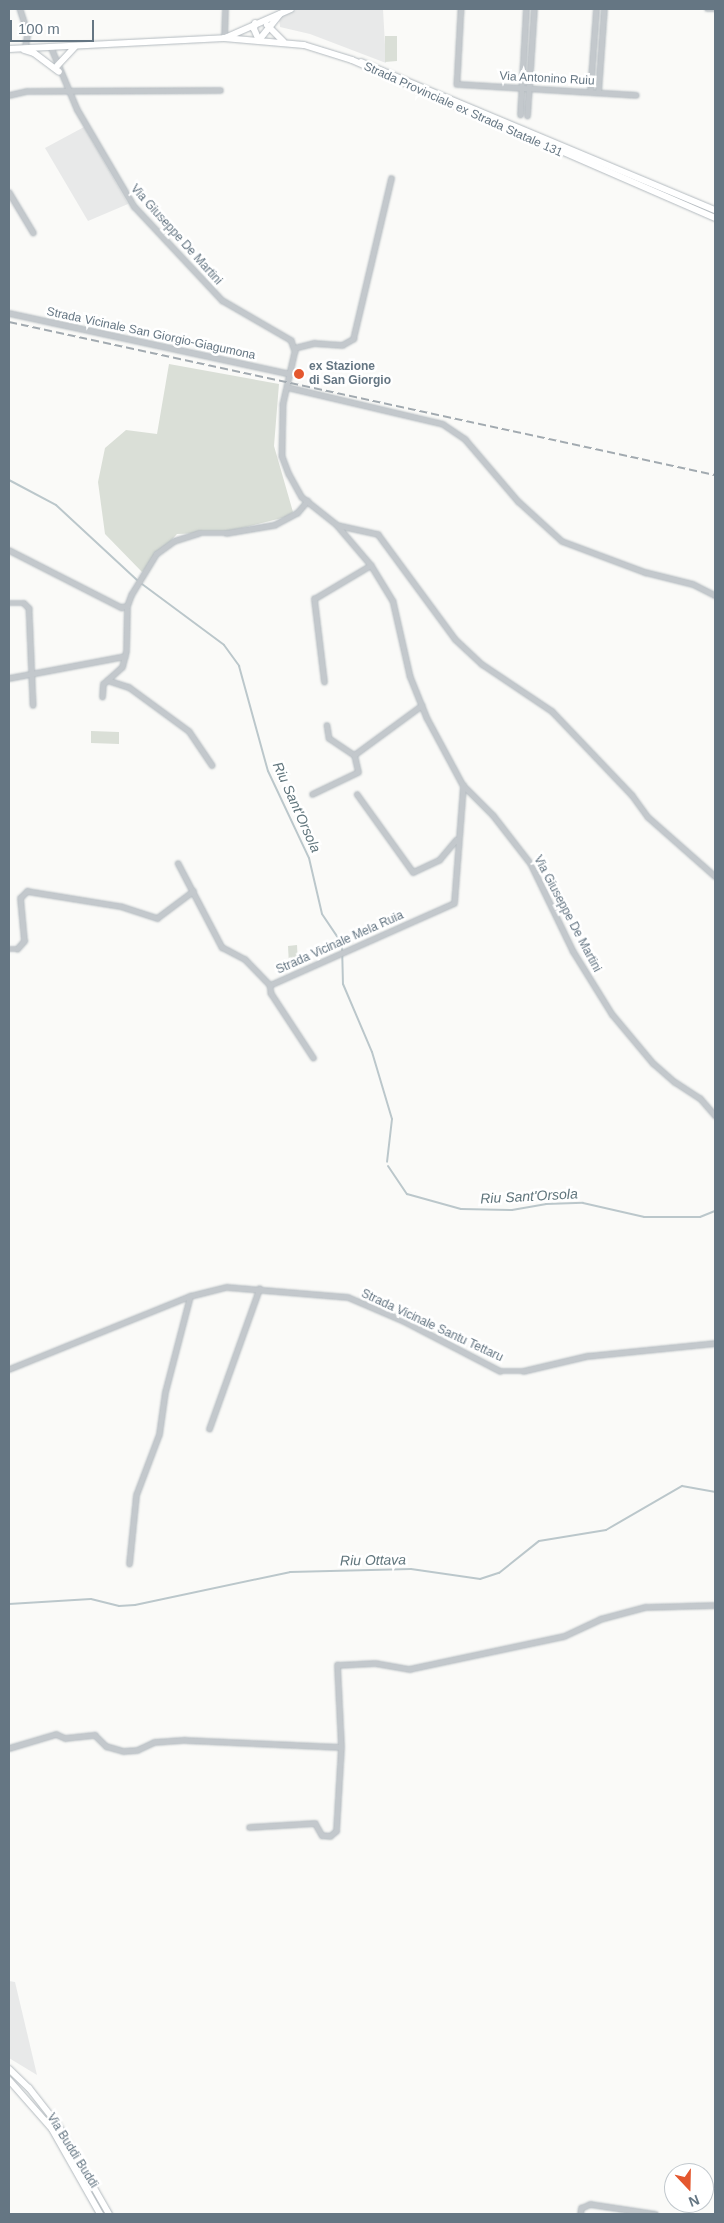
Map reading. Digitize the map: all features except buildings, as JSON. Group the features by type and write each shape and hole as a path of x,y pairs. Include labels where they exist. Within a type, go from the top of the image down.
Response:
{"main road":[{"path":"224,38 286,10"},
{"path":"259,40 286,10"},
{"path":"258,22 270,26 284,42"},
{"path":"258,22 254,29 259,40"},
{"path":"9,49 224,38 284,42 352,60"},
{"path":"22,48 34,53 58,69 76,46"},
{"name":"Strada Provinciale ex Strada Statale 131","path":"352,60 374,66 715,210"},
{"name":"Strada Provinciale ex Strada Statale 131","path":"352,60 715,218"},
{"name":"Via Buddi Buddi","path":"9,2069 29,2088 58,2125 109,2214"},
{"name":"Via Buddi Buddi","path":"9,2080 52,2129 100,2214"}],"street":[{"path":"20,9 28,34 22,48"},
{"path":"224,9 224,38"},
{"name":"Via Antonino Ruiu","path":"461,9 457,84 636,95"},
{"path":"520,115 526,9"},
{"path":"528,116 534,9"},
{"path":"590,91 596,9"},
{"path":"598,92 604,9"},
{"path":"707,9 715,9"},
{"name":"Via Giuseppe De Martini","path":"51,47 68,92 122,191 143,217 222,300 279,331 291,340 294,348 283,404 282,456 307,501 336,524 371,565 393,601 410,676 422,705 462,785 493,815 532,864 573,951 612,1014 653,1063 675,1082 700,1098 715,1115"},
{"path":"9,95 27,91 220,90"},
{"path":"294,348 314,343 342,345 353,338 391,178"},
{"path":"9,192 33,232"},
{"name":"Strada Vicinale San Giorgio-Giagumona","path":"9,313 290,374"},
{"path":"287,387 443,424 465,439 518,501 562,541 645,572 693,584 715,595"},
{"path":"102,697 103,684 122,667 125,656 127,606 131,595 156,554 174,541 199,533 226,533 274,525 297,513 307,501"},
{"path":"336,524 378,534 455,639 482,664 552,711 632,795 648,817 715,876"},
{"path":"9,550 121,607 127,606"},
{"path":"324,682 314,599 371,565"},
{"path":"9,603 24,604 29,608 32,705"},
{"path":"9,678 31,672 125,656"},
{"path":"107,680 129,687 189,731 212,765"},
{"path":"354,755 422,705"},
{"path":"312,794 358,772 354,755 329,738 327,725"},
{"name":"Strada Vicinale Mela Ruia","path":"178,863 222,948 245,959 270,985 454,902 456,839 462,785"},
{"path":"357,794 413,872 440,860 456,839"},
{"path":"9,949 17,949 24,941 20,898 27,891 120,906 157,918 193,892"},
{"path":"270,985 271,993 313,1058"},
{"name":"Strada Vicinale Santu Tettaru","path":"9,1369 190,1296 227,1287 259,1288 348,1297 404,1321 500,1370 523,1371 587,1356 715,1342"},
{"path":"209,1429 259,1288"},
{"path":"129,1564 136,1495 159,1434 164,1392 190,1296"},
{"path":"249,1827 315,1823 322,1835 330,1836 336,1831 341,1746 336,1665 375,1663 409,1669 564,1636 600,1619 645,1607 715,1605"},
{"path":"9,1748 56,1734 65,1738 95,1735 106,1746 123,1751 138,1750 154,1742 185,1740 341,1746"},
{"path":"580,2214 581,2208 590,2204 655,2214"}],"shaded area":[{"path":"299,9 383,9 386,63 310,34 280,27 279,16"},
{"path":"385,36 397,36 397,61 385,62"},
{"path":"84,127 128,204 88,221 45,148"},
{"path":"169,364 279,384 274,446 293,512 286,517 226,532 177,534 142,572 105,534 98,482 105,448 126,430 157,434"},
{"path":"91,731 119,732 119,744 91,743"},
{"path":"297,945 298,965 289,965 288,946"},
{"path":"9,1981 15,1982 37,2075 9,2058"}],"waterway":[{"name":"Riu Sant'Orsola","path":"9,480 56,505 137,580"},
{"name":"Riu Sant'Orsola","path":"142,584 224,645 239,666 268,771 309,858 322,914 342,944 343,984 372,1052 392,1119 387,1162"},
{"name":"Riu Sant'Orsola","path":"388,1166 407,1194 461,1209 512,1210 546,1204 583,1203 644,1217 700,1217 715,1211"},
{"name":"Riu Ottava","path":"9,1604 91,1599 119,1606 135,1605 290,1572 411,1569 480,1579 499,1573 539,1541 606,1530 682,1486 715,1492"}],"railway":[{"path":"9,322 715,475"}],"place":[{"name":"ex Stazione di San Giorgio","path":"299,374"}]}
